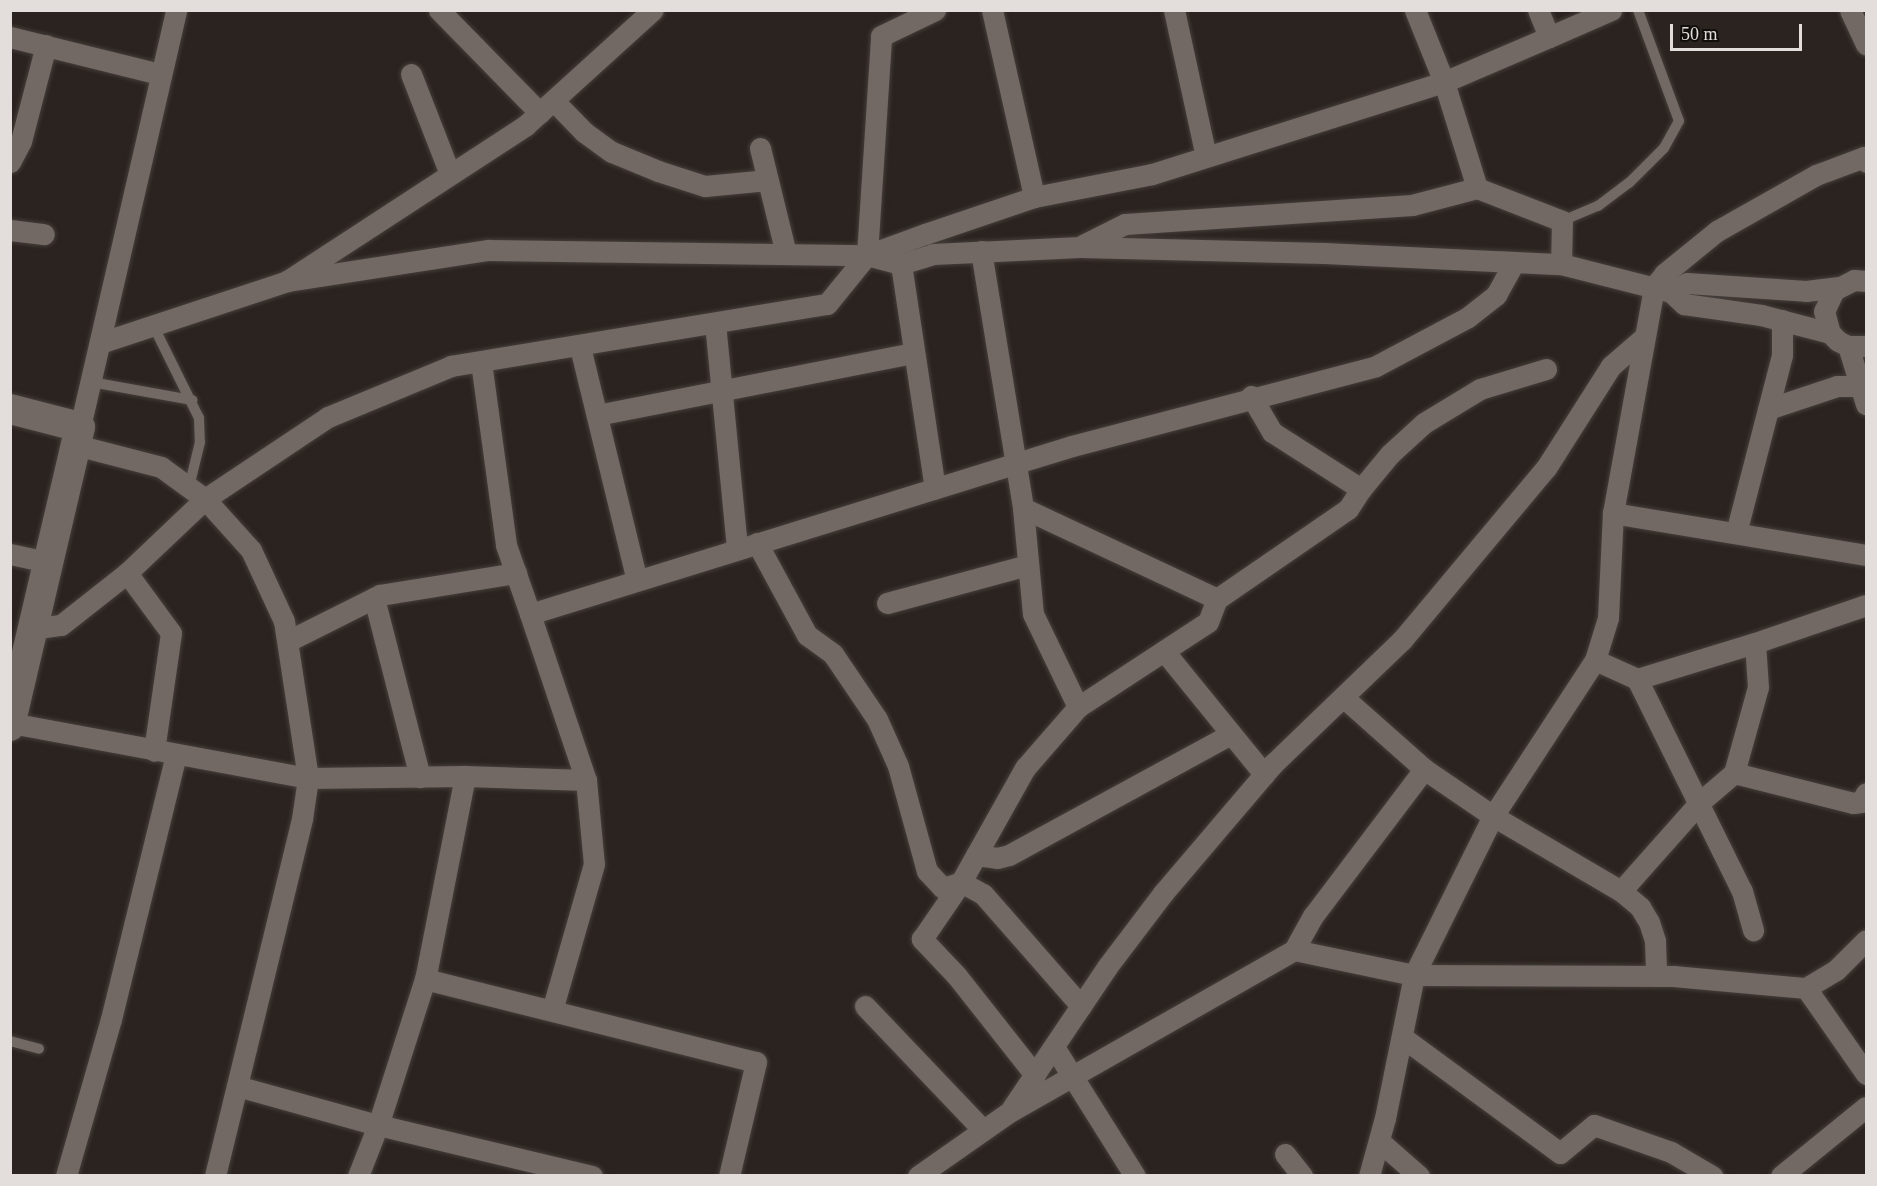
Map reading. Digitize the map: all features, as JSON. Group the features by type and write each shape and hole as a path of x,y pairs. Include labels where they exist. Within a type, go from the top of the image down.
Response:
{"main road":[{"path":"10,409 78,436 31,629 11,724"}],"street":[{"path":"177,10 160,74 78,436 161,467 197,493 251,550 285,621 308,778 302,819 215,1176"},
{"path":"439,10 547,107 612,152 658,171 705,186 768,180"},
{"path":"287,281 547,107 652,10"},
{"path":"867,255 880,36 935,10"},
{"path":"992,10 1034,197"},
{"path":"1174,10 1206,157"},
{"path":"1415,10 1444,82 1477,188"},
{"path":"1538,10 1549,37"},
{"path":"31,629 61,625 127,573 197,493 328,417 451,366 580,347 827,304 867,255 1034,197 1152,174 1444,82 1611,10"},
{"path":"1850,10 1866,45"},
{"path":"10,37 160,74"},
{"path":"10,162 21,141 46,45"},
{"path":"411,74 450,174"},
{"path":"760,148 786,254"},
{"path":"1369,1176 1402,1037 1414,975 1493,816 1595,660 1608,618 1613,513 1642,339 1663,290 1664,274 1717,231 1816,175 1866,158"},
{"path":"1080,247 1125,224 1412,205 1477,188 1562,220 1561,264"},
{"path":"10,230 44,234"},
{"path":"100,343 287,281 488,250 867,255 901,264 933,254 1080,247 1324,253 1513,264 1561,264 1663,290 1684,304 1782,320 1830,333 1857,346 1864,395 1837,386 1768,409"},
{"path":"981,251 1023,508 1033,614 1078,707"},
{"path":"901,264 935,488"},
{"path":"530,614 1015,463 1251,396 1376,366 1468,317 1496,295 1513,264"},
{"path":"1663,290 1687,283 1806,291 1839,287 1854,280 1866,281"},
{"path":"1830,333 1824,311 1839,287"},
{"path":"1736,532 1782,355 1782,320"},
{"path":"715,323 722,390 747,546 807,635 832,654 877,718 898,766 927,870 943,888 961,882 983,894 1081,1006"},
{"path":"1011,1111 1081,1006 1164,892 1264,774 1410,631 1546,468 1611,366 1642,339"},
{"path":"580,347 637,580"},
{"path":"597,415 914,353"},
{"path":"481,362 506,544 586,780 594,864 552,1011"},
{"path":"1035,1075 956,975 922,939 961,882 1025,768 1078,707 1208,622 1217,599 1348,509 1389,454 1424,423 1480,389 1546,369"},
{"path":"1251,396 1272,432 1361,489"},
{"path":"1023,508 1217,599"},
{"path":"1613,513 1866,555"},
{"path":"10,554 47,562"},
{"path":"887,603 1028,565"},
{"path":"127,573 171,633 154,751"},
{"path":"288,641 374,598 516,573"},
{"path":"374,598 420,777"},
{"path":"1637,679 1755,643 1866,605"},
{"path":"1621,891 1700,802 1734,773 1758,687 1755,643"},
{"path":"1164,651 1264,774"},
{"path":"1595,660 1637,679 1700,802 1742,891 1753,930"},
{"path":"1343,697 1424,769 1493,816 1621,891 1640,907 1649,922 1655,941 1656,976"},
{"path":"11,724 308,778 465,776 586,780"},
{"path":"976,855 997,858 1009,855 1231,734"},
{"path":"66,1176 111,1019 176,755"},
{"path":"918,1176 1011,1111 1074,1078 1294,950 1313,916 1424,769"},
{"path":"1734,773 1853,803 1861,802 1866,793"},
{"path":"358,1176 378,1125 425,979 465,776"},
{"path":"1294,950 1414,975 1656,976 1806,988 1836,970 1865,944"},
{"path":"425,979 756,1062 729,1176"},
{"path":"1806,988 1866,1074"},
{"path":"865,1006 983,1130"},
{"path":"1402,1037 1560,1153 1594,1125 1671,1152 1712,1176"},
{"path":"1054,1047 1135,1176"},
{"path":"237,1086 378,1125 591,1176"},
{"path":"1781,1176 1866,1107"},
{"path":"1378,1141 1419,1176"},
{"path":"1285,1154 1302,1176"}],"lane":[{"path":"1562,220 1598,206 1629,183 1664,148 1679,121 1638,10"},
{"path":"153,325 199,418 197,493"},
{"path":"91,382 192,400"},
{"path":"10,1041 39,1049"}]}
